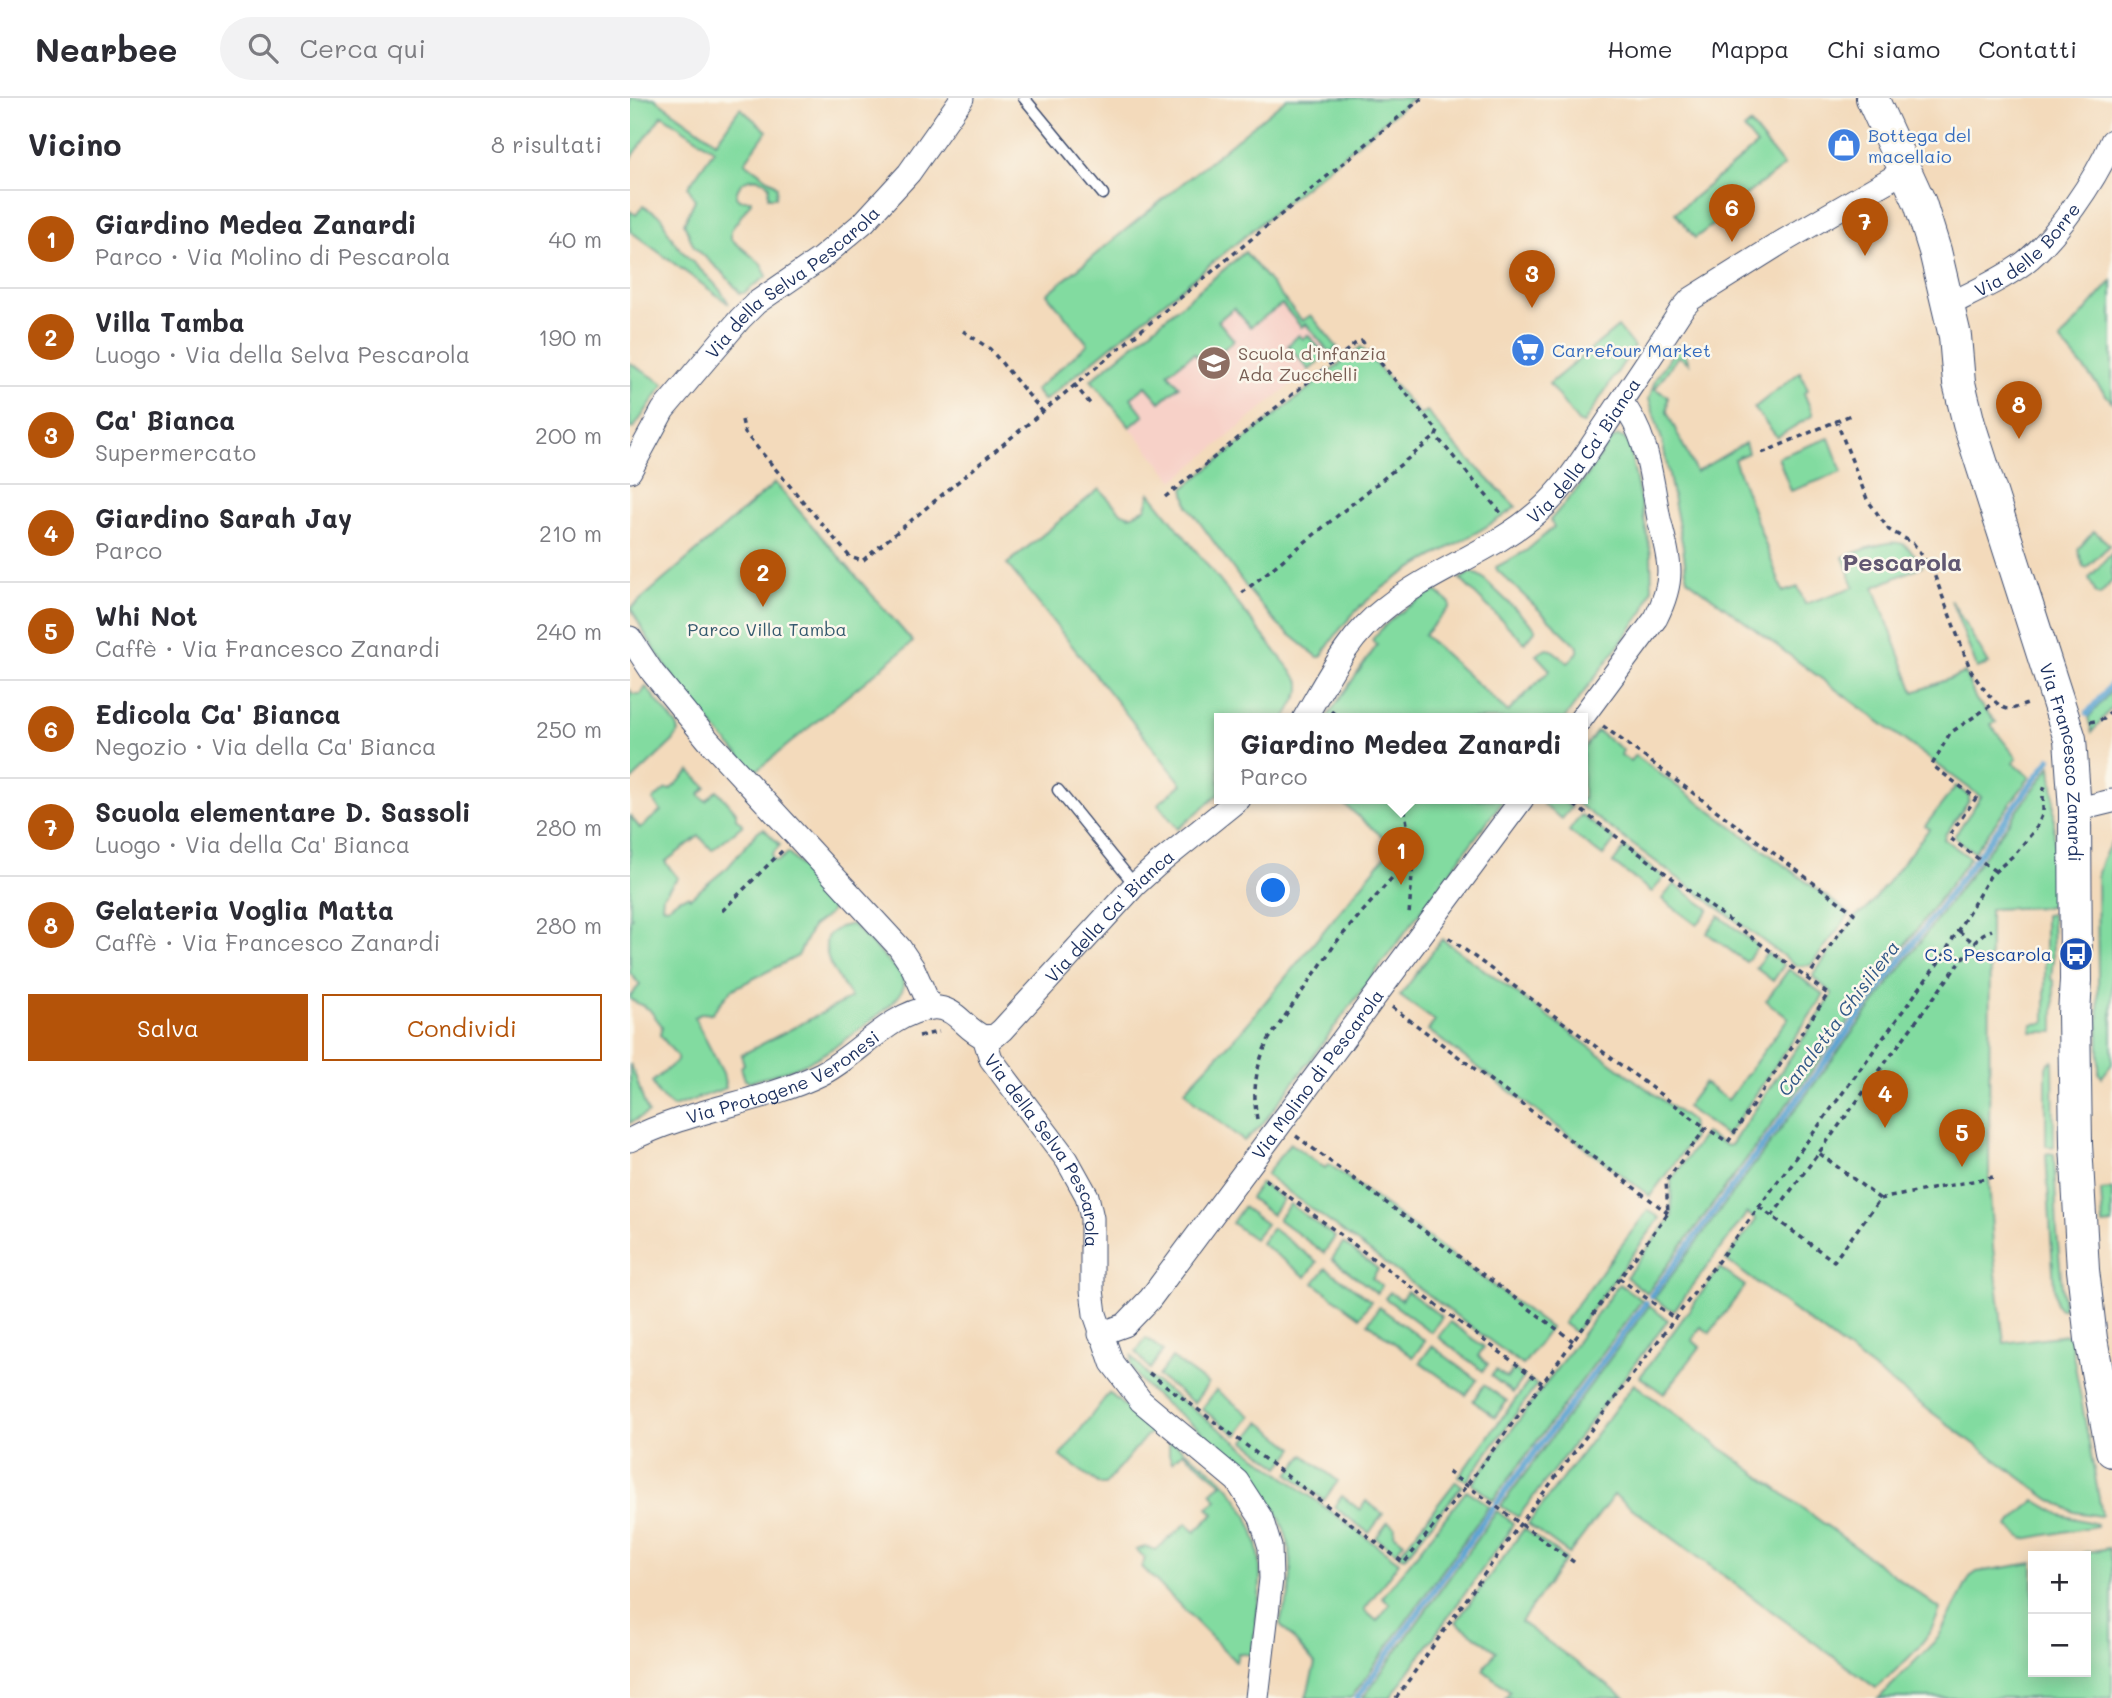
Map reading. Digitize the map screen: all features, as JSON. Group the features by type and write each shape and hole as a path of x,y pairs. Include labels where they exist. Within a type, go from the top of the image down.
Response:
{"main road":[{"name":"Via Francesco Zanardi","path":"1872,98 1906,170 1928,226 1957,345 1959,383 1969,424 2065,719 2073,761 2074,1039 2079,1225 2089,1328 2112,1451"}],"street":[{"name":"Via della Selva Pescarola","path":"630,471 663,410 740,318 756,303 840,243 881,205 909,173 962,98"},
{"name":"Via delle Borre","path":"1948,305 2013,270 2046,242 2097,170 2112,141"},
{"name":"Via della Ca' Bianca","path":"1308,713 1338,661 1376,615 1408,592 1496,542 1538,512 1567,481 1682,309 1697,294 1906,170"},
{"path":"1590,721 1656,618 1668,581 1668,561 1644,445 1636,423 1621,402"},
{"path":"630,638 653,673 694,724 899,947 913,968 931,1008"},
{"path":"2075,810 2112,801"},
{"name":"Via della Ca' Bianca","path":"984,1037 995,1036 1002,1030 1157,865 1234,804"},
{"name":"Via Molino di Pescarola","path":"1100,1334 1125,1325 1150,1299 1518,804"},
{"name":"Via della Selva Pescarola","path":"931,1008 947,1010 984,1037 990,1059 1067,1160 1087,1196 1092,1218 1093,1301 1100,1334 1107,1354 1129,1388 1153,1412 1237,1481 1261,1518 1270,1547 1271,1579 1257,1698"},
{"name":"Via Protogene Veronesi","path":"630,1140 682,1119 813,1078 842,1062 896,1021 931,1008"}],"lane":[{"path":"1024,98 1103,194"},
{"path":"1058,790 1135,886"}],"path":[{"path":"742,420 746,433 850,557 862,561 1422,98"},
{"path":"963,331 990,349 1042,411"},
{"path":"1166,497 1359,342 1365,343 1424,413 1437,431 1436,436 1504,516"},
{"path":"1074,384 1092,406"},
{"path":"1762,453 1853,414"},
{"path":"1836,420 1867,499 1889,530 1913,543 1932,569 1971,671 2001,707 2008,709 2041,700"},
{"path":"1242,593 1436,436"},
{"path":"1995,871 1950,838 1950,834 1976,799 1932,765 1950,733 1996,702"},
{"path":"2083,720 2099,721 2112,710"},
{"path":"1590,721 1854,914 1807,978"},
{"path":"1396,1698 1520,1524 1759,1207 1959,931 1987,881 2015,855 2037,827 2043,813 2044,788 2050,780"},
{"path":"1404,804 1412,855 1408,923"},
{"path":"1442,933 1728,1142 1828,994 1573,804"},
{"path":"722,911 796,836"},
{"path":"1259,1124 1255,1111 1256,1072 1269,1039 1338,940 1412,855"},
{"path":"1772,1216 1974,943 1983,933 1992,930"},
{"path":"1959,931 1974,943"},
{"path":"1388,1005 1668,1213"},
{"path":"1149,1374 1404,1563 1467,1485 1668,1213 1665,1181 1706,1128"},
{"path":"1292,1133 1573,1341"},
{"path":"1819,1153 1880,1199"},
{"path":"1261,1175 1542,1383"},
{"path":"1759,1207 1834,1261 1880,1199 1993,1177"},
{"path":"1619,1278 1675,1319"},
{"path":"1448,1472 1578,1565"}],"shaded area":[{"name":"Scuola d'infanzia Ada Zucchelli","path":"1245,252 1302,321 1311,315 1337,347 1174,481 1091,380"}],"green space":[{"path":"630,98 654,98 716,142 740,108 767,131 745,162 775,184 776,197 768,197 769,185 764,181 748,179 740,185 736,197 751,202 731,230 731,239 760,263 767,276 744,293 740,293 725,275 694,247 684,223 695,200 688,187 714,150 662,115 630,160"},
{"path":"1287,98 1413,98 1044,401 1035,390 1088,344 1047,294"},
{"path":"1750,124 1784,166 1695,238 1675,213 1757,145 1744,129"},
{"path":"643,206 662,217 675,243 714,283 729,304 630,231 630,211 636,215"},
{"path":"1245,252 1302,321 1311,315 1337,347 1330,353 1306,324 1301,327 1282,304 1250,327 1234,308 1218,321 1234,340 1205,365 1194,353 1168,373 1179,386 1160,402 1146,386 1131,398 1144,415 1130,427 1091,380"},
{"path":"2112,281 2112,402 2060,340"},
{"path":"1618,327 1634,347 1583,424 1578,422 1549,384"},
{"path":"1299,335 1303,339 1308,335 1326,356 1309,370 1288,345"},
{"path":"1678,345 1683,348 1689,363 1678,356 1655,389 1668,396 1667,412 1696,472 1745,443 1748,453 1734,459 1783,592 1798,587 1805,604 1854,587 1843,557 1882,544 1903,544 1912,551 1922,566 1874,587 1914,692 1965,673 1976,700 1996,722 1991,724 1993,728 2017,758 2013,763 2030,777 1974,852 1955,838 1955,835 1981,797 1687,579 1662,440 1649,399 1655,380"},
{"path":"1361,347 1420,415 1427,411 1449,439 1516,507 1386,586 1355,612 1321,657 1318,657 1278,625 1249,591 1188,506 1184,488"},
{"path":"630,363 664,384 633,429 630,428"},
{"path":"1800,372 1808,390 1804,393 1813,415 1777,437 1754,408"},
{"path":"1618,436 1624,438 1629,445 1651,554 1652,588 1644,611 1568,713 1330,713 1377,645 1372,640 1401,612 1436,591 1450,603 1450,607 1424,635 1508,712 1550,670 1536,655 1546,649 1552,650 1568,663 1578,652 1578,647 1496,567 1526,551 1554,527 1550,520 1583,482 1610,441"},
{"path":"1829,438 1842,472 1791,491 1778,457"},
{"name":"Parco Villa Tamba","path":"775,483 913,642 755,772 671,674 631,608"},
{"path":"1099,489 1122,513 1131,516 1146,508 1150,493 1300,682 1300,691 1288,713 1214,713 1214,798 1178,829 1158,804 1182,784 1007,564"},
{"path":"2094,531 2110,545 2086,568 2078,549"},
{"path":"2112,553 2112,581 2100,595 2096,594 2089,578"},
{"path":"1472,572 1482,577 1535,628 1525,643 1460,579"},
{"path":"1951,600 1989,664 1977,668"},
{"path":"646,687 679,732 630,782 630,690 633,694 641,694"},
{"path":"2112,690 2112,707 2092,732 2088,718"},
{"path":"1597,731 1623,750 1621,755 1630,761 1635,755 1850,914 1811,965 1797,966 1578,804 1588,804 1588,743"},
{"path":"2051,766 2054,794 2054,904 2045,907 1990,909 1989,1178 1993,1247 2004,1343 2067,1335 2070,1338 2102,1515 2100,1516 2074,1512 2049,1499 1726,1260 1756,1220 1747,1213 1674,1311 1654,1299"},
{"path":"690,771 706,787 699,795 706,801 717,790 736,812 736,818 743,825 712,850 699,836 665,862 678,878 663,896 662,906 667,907 680,898 690,898 728,867 758,831 764,829 780,845 772,854 773,860 778,861 788,853 835,901 829,914 812,927 798,956 731,990 711,1014 703,1013 694,1017 723,1073 726,1088 673,1107 659,1095 652,1082 677,1061 677,1056 660,1035 662,1026 649,1009 631,1000 630,996 640,985 630,973 630,816 640,828 661,811 653,800 666,789 670,790"},
{"path":"1956,786 1969,796 1969,801 1944,839 1970,858 1647,1293 1626,1277 1672,1216 1671,1180 1705,1133 1727,1146 1731,1145 1832,996 1813,975 1857,915 1866,910 1929,829 1925,826"},
{"path":"1344,804 1500,804 1261,1126 1244,1141 1194,1102 1185,1090 1243,1029 1391,849 1391,844"},
{"path":"1566,804 1571,808 1562,819 1543,805"},
{"path":"1581,815 1615,840 1603,856 1569,831"},
{"path":"2112,841 2112,1064 2102,1077 2099,1074 2097,876"},
{"path":"1625,847 1664,877 1652,892 1613,863"},
{"path":"1674,884 1709,909 1697,925 1662,899"},
{"path":"2052,914 2051,979 2054,981 2054,1032 2031,1032 2032,1024 2045,1023 2045,915"},
{"path":"1719,916 1758,946 1746,962 1707,933"},
{"path":"852,924 902,975 902,991 873,1019 815,1058 778,1073 749,1082 745,1080 741,1055 851,998 832,968 826,952 826,943 828,935 840,927"},
{"path":"1442,939 1691,1121 1693,1138 1650,1196 1428,1030 1435,1021 1400,996"},
{"path":"1767,953 1784,965 1773,981 1756,968"},
{"path":"1789,969 1824,995 1727,1136 1686,1107 1704,1083 1728,1100 1788,1018 1766,1001"},
{"path":"2053,1061 2052,1147 2046,1146 2046,1068 2048,1063"},
{"path":"630,1064 648,1113 630,1123"},
{"path":"1290,1143 1325,1168 1329,1164 1550,1328 1523,1365 1266,1175"},
{"path":"2048,1153 2054,1154 2064,1309 2060,1309 2056,1304 2054,1287"},
{"path":"1261,1183 1283,1199 1272,1215 1250,1198"},
{"path":"2112,1189 2112,1224 2103,1225 2101,1190"},
{"path":"1290,1204 1335,1237 1324,1253 1278,1219"},
{"path":"1243,1207 1266,1224 1254,1239 1232,1223"},
{"path":"1648,1210 1660,1218 1575,1332 1563,1323"},
{"path":"1272,1228 1317,1262 1306,1277 1261,1243"},
{"path":"1343,1243 1378,1269 1372,1278 1382,1286 1377,1293 1332,1259"},
{"path":"1326,1268 1371,1301 1360,1317 1314,1283"},
{"path":"1720,1268 1745,1286 1710,1333 1701,1327 1692,1340 1700,1347 1664,1394 1640,1377"},
{"path":"1619,1284 1642,1300 1493,1500 1472,1484"},
{"path":"1407,1291 1442,1317 1431,1332 1385,1298 1390,1292 1401,1300"},
{"path":"1649,1306 1668,1320 1518,1517 1501,1506"},
{"path":"1379,1307 1425,1341 1413,1357 1368,1323"},
{"path":"1450,1322 1484,1347 1478,1356 1488,1364 1483,1371 1438,1337"},
{"path":"1146,1338 1163,1351 1150,1369 1136,1352"},
{"path":"1432,1346 1477,1380 1466,1395 1420,1362"},
{"path":"1132,1356 1148,1376 1399,1562 1364,1610 1377,1621 1390,1604 1382,1598 1467,1490 1489,1506 1351,1698 1306,1698 1315,1664 1280,1624 1291,1583 1288,1543 1281,1520 1255,1481 1238,1464 1147,1387 1131,1365"},
{"path":"1172,1358 1208,1384 1194,1403 1158,1376"},
{"path":"1514,1369 1524,1377 1513,1393 1491,1376 1496,1370 1507,1378"},
{"path":"1530,1380 1537,1385 1467,1481 1459,1476"},
{"path":"1634,1384 1940,1609 1922,1643 1876,1688 1614,1495 1569,1554 1528,1524"},
{"path":"1484,1385 1507,1401 1495,1417 1473,1401"},
{"path":"1216,1390 1251,1416 1237,1435 1202,1409"},
{"path":"1109,1393 1155,1432 1146,1436 1105,1485 1101,1485 1060,1456"},
{"path":"1260,1422 1294,1448 1280,1467 1245,1441"},
{"path":"1169,1441 1206,1466 1226,1484 1245,1511 1253,1531 1258,1550 1260,1589 1252,1655 1238,1653 1236,1662 1142,1567 1145,1558 1136,1550 1145,1547 1156,1550 1187,1523 1195,1532 1214,1514 1208,1508 1217,1500 1211,1493 1222,1483 1183,1452 1172,1462"},
{"path":"1304,1455 1338,1481 1324,1500 1289,1474"},
{"path":"1456,1481 1462,1486 1405,1557 1399,1555"},
{"path":"1342,1496 1360,1510 1366,1501 1383,1514 1369,1533 1334,1507"},
{"path":"2035,1500 2061,1515 2097,1526 2024,1539 2008,1527"},
{"path":"1497,1511 1513,1523 1507,1535 1390,1698 1363,1698"},
{"path":"1388,1522 1395,1527 1394,1534 1404,1542 1396,1552 1376,1538"},
{"path":"1524,1529 1566,1559 1521,1622 1625,1698 1505,1698 1510,1691 1483,1670 1496,1651 1456,1622"},
{"path":"2109,1548 2112,1563 2112,1698 1879,1698 1938,1638 1970,1577 1977,1572 2028,1564 2028,1677 2091,1677 2091,1551"}],"waterway":[{"name":"Canaletta Ghisiliera","path":"2087,714 2112,684"},
{"name":"Canaletta Ghisiliera","path":"1651,1296 2050,759"},
{"name":"Canaletta Ghisiliera","path":"1497,1503 1646,1303"},
{"name":"Canaletta Ghisiliera","path":"1357,1698 1493,1508"}],"place":[{"name":"Bottega del macellaio","path":"1844,145"},
{"name":"Edicola Ca' Bianca","path":"1732,242"},
{"name":"Scuola elementare D. Sassoli","path":"1865,256"},
{"name":"Ca' Bianca","path":"1532,308"},
{"name":"Carrefour Market","path":"1528,350"},
{"name":"Scuola d'infanzia Ada Zucchelli","path":"1214,363"},
{"name":"Gelateria Voglia Matta","path":"2019,439"},
{"name":"Villa Tamba","path":"763,607"},
{"name":"Giardino Medea Zanardi","path":"1401,885"},
{"name":"C.S. Pescarola","path":"2076,954"},
{"name":"Giardino Sarah Jay","path":"1885,1128"},
{"name":"Whi Not","path":"1962,1167"}],"district":[{"name":"Pescarola","path":"1902,561"}]}
